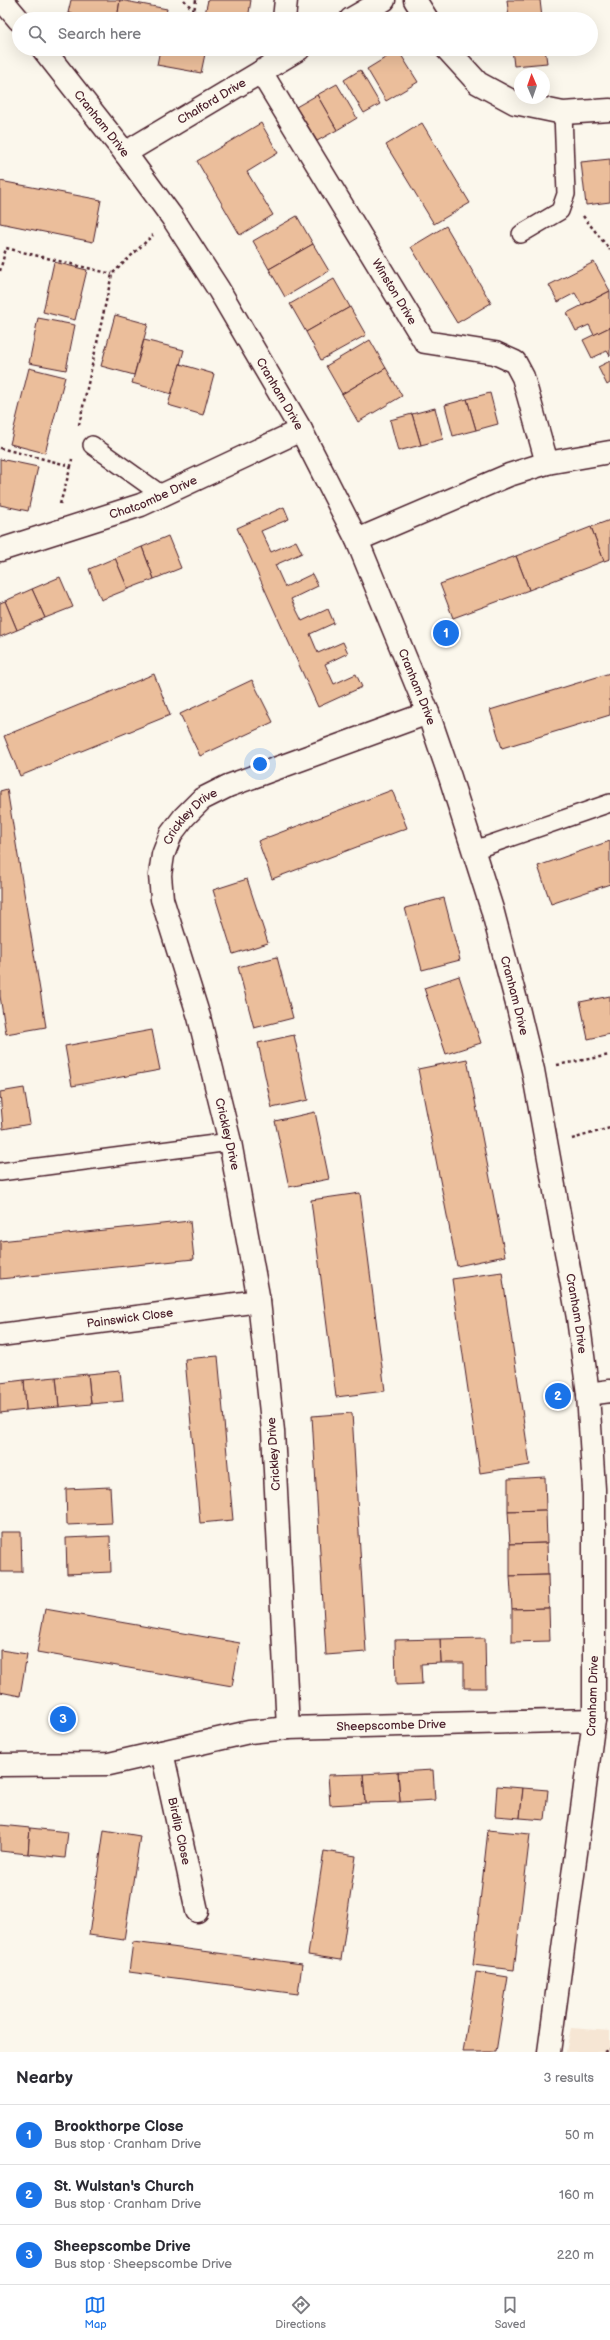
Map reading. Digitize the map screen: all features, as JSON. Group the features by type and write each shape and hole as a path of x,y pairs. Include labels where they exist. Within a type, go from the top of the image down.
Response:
{"street":[{"path":"2,0 12,12"},
{"path":"285,12 286,0"},
{"path":"363,12 384,0"},
{"path":"415,0 423,12"},
{"name":"Cranham Drive","path":"49,56 125,153 172,218 219,290 301,430 357,540 428,713 474,850 517,1004 533,1070 577,1310 588,1394 595,1513 594,1720 550,2052"},
{"name":"Chalford Drive","path":"125,153 287,56"},
{"path":"453,56 478,83 515,103 563,113 610,110"},
{"name":"Winston Drive","path":"261,72 425,342 495,353 515,362 523,377 547,463"},
{"name":"Chatcombe Drive","path":"0,550 141,505 301,430"},
{"path":"357,540 509,475 547,463 610,452"},
{"name":"Crickley Drive","path":"288,1728 282,1590 272,1432 259,1301 230,1142 199,1017 162,899 160,875 163,854 171,834 184,817 202,799 228,786 428,713"},
{"name":"Painswick Close","path":"0,1335 259,1301"},
{"path":"588,1394 610,1391"},
{"name":"Sheepscombe Drive","path":"0,1765 109,1764 249,1732 288,1728 594,1720"},
{"name":"Birdlip Close","path":"162,1752 197,1911"}],"lane":[{"path":"521,234 560,211 566,194 563,113"},
{"path":"92,446 162,495"},
{"path":"474,850 610,803"},
{"path":"0,1172 230,1142"}],"path":[{"path":"184,0 194,11"},
{"path":"194,11 196,0"},
{"path":"566,194 610,250"},
{"path":"79,427 112,274 172,218"},
{"path":"0,271 6,248 112,274"},
{"path":"0,448 71,466"},
{"path":"51,534 72,458"},
{"path":"533,1070 610,1055"},
{"path":"547,1146 610,1128"},
{"path":"604,2052 610,2049"}],"shaded area":[{"path":"571,2028 610,2031 610,2052 566,2052"}],"building":[{"path":"71,0 120,0 118,12 68,12"},
{"path":"120,0 167,9 166,12 118,12"},
{"path":"208,0 251,0 249,12 205,12"},
{"path":"507,0 540,0 541,12 508,12"},
{"path":"159,56 205,56 201,73 157,65"},
{"path":"388,56 402,56 418,82 386,101 367,69"},
{"path":"513,56 546,56 547,63 514,66"},
{"path":"360,70 380,104 364,113 344,80"},
{"path":"337,84 357,118 337,130 317,95"},
{"path":"317,95 337,130 317,141 296,107"},
{"path":"261,123 278,153 247,172 273,215 240,235 197,161"},
{"path":"422,123 470,203 434,224 386,145"},
{"path":"610,159 610,202 586,205 581,162"},
{"path":"0,181 101,200 93,242 0,223"},
{"path":"297,216 313,244 269,269 253,241"},
{"path":"446,226 491,303 457,323 411,247"},
{"path":"313,244 329,271 285,297 269,269"},
{"path":"54,262 87,270 75,320 43,312"},
{"path":"594,262 610,291 582,305 575,293 558,302 549,285"},
{"path":"334,279 350,307 306,332 290,304"},
{"path":"610,291 610,327 594,335 589,325 576,331 567,313"},
{"path":"350,307 366,335 321,360 306,332"},
{"path":"115,315 148,324 134,375 101,366"},
{"path":"38,318 75,325 66,370 29,363"},
{"path":"610,327 610,356 607,351 592,358 583,340"},
{"path":"144,340 184,350 172,394 132,383"},
{"path":"370,340 386,368 342,394 326,366"},
{"path":"610,361 610,383 607,385 598,367"},
{"path":"180,364 214,374 203,415 168,405"},
{"path":"29,368 65,377 45,453 10,444"},
{"path":"386,368 402,396 358,422 342,394"},
{"path":"490,393 498,424 476,430 467,399"},
{"path":"467,399 476,430 453,436 445,405"},
{"path":"435,408 443,439 421,445 412,414"},
{"path":"412,414 421,445 398,451 390,420"},
{"path":"0,459 38,467 28,511 0,505"},
{"path":"284,507 289,519 261,531 271,552 296,541 302,553 275,565 285,587 312,574 318,586 291,599 302,621 328,609 334,623 310,634 318,653 343,642 348,653 325,664 334,684 356,674 362,687 318,707 237,528"},
{"path":"610,520 610,559 604,561 591,527"},
{"path":"591,527 604,561 529,590 516,556"},
{"path":"168,536 181,568 154,579 142,547"},
{"path":"142,547 154,579 128,589 115,558"},
{"path":"516,556 529,590 453,618 440,584"},
{"path":"115,558 128,589 101,600 89,569"},
{"path":"60,577 73,607 45,618 32,589"},
{"path":"32,589 45,618 17,630 5,601"},
{"path":"5,601 17,630 0,637 0,603"},
{"path":"610,673 610,715 502,748 490,710"},
{"path":"154,674 170,715 20,776 4,736"},
{"path":"252,680 273,722 200,756 180,714"},
{"path":"7,789 46,1027 6,1034 0,996 0,791"},
{"path":"392,790 407,828 272,879 258,841"},
{"path":"610,841 610,884 551,904 538,866"},
{"path":"247,879 268,943 233,954 213,890"},
{"path":"444,898 460,960 422,970 405,908"},
{"path":"277,957 293,1018 254,1028 238,967"},
{"path":"459,976 481,1043 446,1054 424,988"},
{"path":"610,996 610,1034 588,1039 580,1002"},
{"path":"152,1030 160,1070 72,1086 65,1046"},
{"path":"294,1035 308,1100 272,1108 258,1043"},
{"path":"467,1059 505,1256 457,1266 418,1069"},
{"path":"24,1088 30,1124 3,1129 0,1092"},
{"path":"315,1112 329,1179 289,1187 275,1121"},
{"path":"360,1193 385,1391 336,1397 311,1200"},
{"path":"190,1221 194,1259 0,1279 0,1241"},
{"path":"502,1272 530,1465 480,1473 452,1279"},
{"path":"218,1356 233,1520 200,1523 185,1359"},
{"path":"120,1371 123,1401 91,1404 88,1374"},
{"path":"88,1374 91,1404 59,1407 56,1377"},
{"path":"56,1377 59,1407 26,1410 24,1380"},
{"path":"24,1380 26,1410 0,1413 0,1383"},
{"path":"352,1413 366,1652 326,1655 312,1416"},
{"path":"545,1477 546,1510 508,1511 508,1479"},
{"path":"110,1487 112,1523 67,1525 66,1489"},
{"path":"546,1510 547,1543 510,1544 508,1511"},
{"path":"0,1532 21,1532 22,1572 0,1572"},
{"path":"110,1536 111,1572 67,1574 66,1538"},
{"path":"547,1543 548,1575 510,1576 510,1544"},
{"path":"548,1575 549,1608 512,1609 510,1576"},
{"path":"549,1608 550,1641 512,1642 512,1609"},
{"path":"45,1609 240,1643 232,1686 37,1652"},
{"path":"485,1638 486,1688 464,1688 464,1663 441,1663 440,1639"},
{"path":"440,1639 441,1663 421,1664 422,1684 396,1685 395,1640"},
{"path":"0,1650 27,1654 20,1696 0,1692"},
{"path":"433,1770 435,1800 400,1802 398,1772"},
{"path":"398,1772 400,1802 365,1803 363,1774"},
{"path":"363,1774 365,1803 330,1805 328,1775"},
{"path":"497,1786 523,1788 520,1818 495,1816"},
{"path":"523,1788 548,1790 545,1820 520,1818"},
{"path":"0,1825 30,1828 28,1854 0,1851"},
{"path":"30,1828 68,1832 65,1858 28,1854"},
{"path":"104,1830 140,1836 124,1940 89,1935"},
{"path":"488,1830 530,1834 514,1970 473,1965"},
{"path":"324,1851 356,1856 341,1960 308,1955"},
{"path":"133,1942 302,1964 298,1994 129,1972"},
{"path":"476,1972 508,1977 496,2052 463,2052"}],"place":[{"name":"Brookthorpe Close","path":"446,633"},
{"name":"St. Wulstan's Church","path":"558,1396"},
{"name":"Sheepscombe Drive","path":"63,1719"}]}
